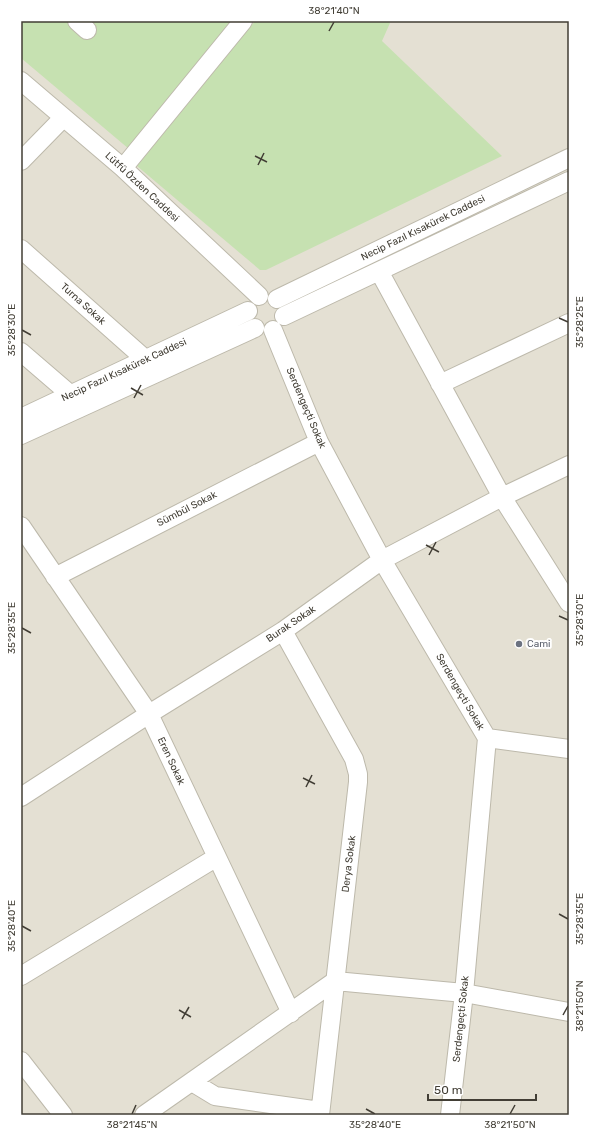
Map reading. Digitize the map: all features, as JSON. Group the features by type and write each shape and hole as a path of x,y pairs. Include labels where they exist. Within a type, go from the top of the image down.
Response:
{"street":[{"path":"123,168 243,21"},
{"name":"Lütfü Özden Caddesi","path":"21,82 123,168 259,296"},
{"path":"21,161 63,118"},
{"name":"Necip Fazıl Kısakürek Caddesi","path":"277,299 569,158"},
{"name":"Necip Fazıl Kısakürek Caddesi","path":"284,316 569,181"},
{"name":"Turna Sokak","path":"21,249 145,359"},
{"path":"378,271 502,497 569,603"},
{"path":"259,296 271,296 277,299 281,303 284,316 282,322 278,327 267,332 255,328 248,317 250,305 259,296"},
{"name":"Necip Fazıl Kısakürek Caddesi","path":"21,418 248,311"},
{"path":"440,384 569,323"},
{"name":"Necip Fazıl Kısakürek Caddesi","path":"21,434 255,328"},
{"name":"Serdengeçti Sokak","path":"273,330 319,442 382,560 487,738 464,993 450,1115"},
{"path":"21,352 71,395"},
{"name":"Sümbül Sokak","path":"55,577 319,442"},
{"name":"Burak Sokak","path":"21,797 149,714 283,631 382,560 502,497 567,472"},
{"name":"Eren Sokak","path":"21,526 149,714 291,1013"},
{"name":"Derya Sokak","path":"283,631 354,759 358,774 358,791 320,1113"},
{"path":"487,738 569,749"},
{"path":"21,976 217,857"},
{"path":"144,1115 335,981 464,993 569,1012"},
{"path":"21,1061 63,1115"},
{"path":"192,1082 216,1096 320,1113"}],"shaded area":[{"path":"21,21 569,21 569,1115 21,1115"}],"green space":[{"path":"21,21 231,21 129,149 21,58"},
{"path":"255,21 388,21 390,23 382,41 502,156 266,270 260,270 137,166"}],"place":[{"name":"Cami","path":"519,644"}]}
